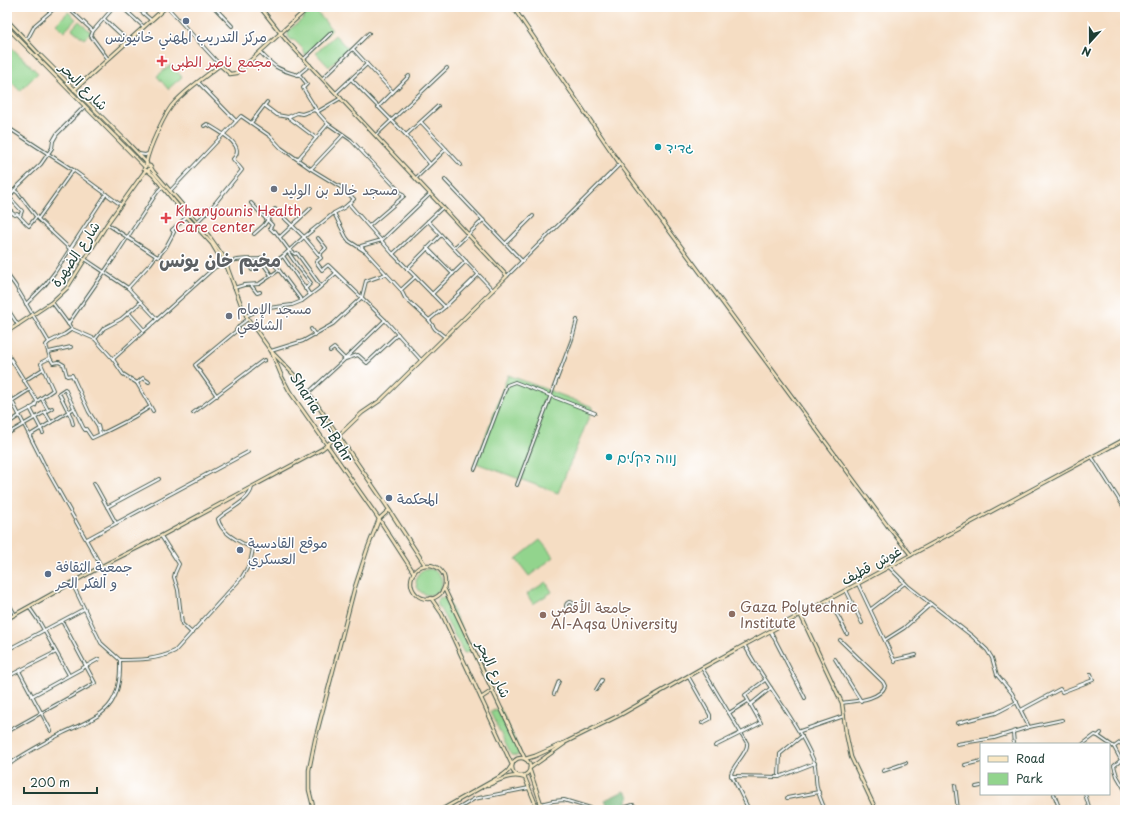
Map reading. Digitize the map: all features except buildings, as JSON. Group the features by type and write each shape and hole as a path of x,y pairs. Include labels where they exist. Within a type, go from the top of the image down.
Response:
{"street":[{"path":"22,43 28,38 35,25 51,8 56,7"},
{"path":"67,7 93,31"},
{"path":"108,59 91,36 93,31 114,7"},
{"path":"122,7 144,27"},
{"path":"129,13 135,7 151,20"},
{"path":"157,7 161,11"},
{"path":"74,90 129,42 166,7 220,65 230,74 234,74 309,7"},
{"path":"214,7 232,26"},
{"path":"260,7 280,33 507,276"},
{"path":"514,7 620,164 887,525 911,555"},
{"path":"104,19 129,42"},
{"name":"شارع البحر","path":"7,20 74,90 138,153 147,164 148,170"},
{"name":"شارع البحر","path":"7,27 144,166"},
{"path":"7,37 12,32"},
{"path":"304,59 332,32"},
{"path":"323,78 369,33"},
{"path":"353,49 393,92"},
{"path":"260,52 275,67 298,75 310,65"},
{"path":"336,93 352,80 367,64"},
{"path":"220,65 177,99 170,107 148,154 147,164 144,166 197,222 219,249 247,317 271,351 290,346 333,324 362,297 366,281 386,274"},
{"path":"376,135 447,68"},
{"path":"299,74 307,84 303,88 317,112 328,124 350,140 404,196 369,226"},
{"path":"378,107 409,76"},
{"path":"352,80 406,135 430,164"},
{"path":"198,82 236,121"},
{"path":"288,117 297,113 302,114 314,110 317,112 341,98"},
{"path":"251,123 267,102"},
{"path":"7,200 10,198 14,190 36,170 48,154 57,134 85,105"},
{"path":"265,106 277,115 288,117 316,138"},
{"path":"406,135 438,106"},
{"path":"170,191 241,116 270,136 282,148 354,199 349,204 334,213 273,263"},
{"path":"421,122 461,165"},
{"path":"197,222 212,207 242,170 233,159 236,155 236,146 224,133 207,124 204,126"},
{"path":"298,159 328,124"},
{"path":"7,132 8,128 73,170 121,204"},
{"path":"311,169 343,135"},
{"path":"416,178 446,149"},
{"path":"138,153 145,155 148,154"},
{"path":"7,619 101,566 161,536 252,486 309,457 327,445 362,413 381,400 620,164"},
{"path":"10,198 22,211 20,216 29,226 37,218 73,170"},
{"name":"شارع الضهرة","path":"7,332 52,302 67,288 107,224 148,170"},
{"path":"445,180 522,261"},
{"path":"163,186 170,191 212,244 224,262"},
{"path":"68,324 158,191 163,186"},
{"path":"14,190 37,218 70,249 128,288 157,319"},
{"path":"26,304 56,272 106,194"},
{"path":"430,194 382,240 361,246 402,290 405,298 429,320 434,330 445,337"},
{"path":"251,203 272,225 270,228 274,232 276,231 297,266 311,283 305,289"},
{"path":"7,204 15,216 17,214 20,216"},
{"path":"349,204 393,254 445,307"},
{"path":"280,237 311,208"},
{"path":"393,254 443,208"},
{"path":"254,234 267,221 275,209 319,254 321,258 316,262 322,270 328,265 385,320 421,360"},
{"path":"334,213 349,241 366,252"},
{"path":"128,288 156,256 158,257 166,247 174,232 172,230 189,215"},
{"path":"506,244 533,216"},
{"path":"454,248 483,220"},
{"path":"428,221 493,290"},
{"path":"107,224 156,256"},
{"path":"407,268 441,235"},
{"path":"318,238 326,248 319,254"},
{"path":"427,248 453,274"},
{"path":"289,251 295,254 297,253 322,286"},
{"path":"283,256 310,296"},
{"path":"113,359 214,268 224,262 234,259 244,260 264,258 268,262 273,263 302,301"},
{"path":"260,259 271,275"},
{"path":"244,260 252,270"},
{"path":"432,294 466,261"},
{"path":"234,288 244,285 259,284 279,270"},
{"path":"216,396 195,365 235,332 247,317 265,308 292,305 302,301 310,296 336,273"},
{"path":"7,274 49,342"},
{"path":"429,320 445,307 478,274"},
{"path":"402,290 415,277"},
{"path":"251,285 257,293 260,292"},
{"path":"52,302 72,329 95,339 113,359 123,374 137,383 153,411"},
{"path":"95,339 104,328 121,319 141,302"},
{"path":"7,308 18,326"},
{"path":"128,312 144,330"},
{"path":"308,392 385,320"},
{"path":"517,485 572,340 577,320"},
{"path":"72,329 46,344 53,363 59,362 64,365 67,376 72,375 89,412 98,426 100,434"},
{"path":"311,329 314,335"},
{"path":"345,359 358,355 367,363 398,334"},
{"path":"49,352 71,347"},
{"path":"330,351 334,348 345,359"},
{"name":"Sharia Al-Bahr","path":"271,351 298,379 308,392 425,565"},
{"name":"Sharia Al-Bahr","path":"271,351 286,385 379,519 414,573"},
{"path":"7,353 37,401"},
{"path":"7,424 35,406 37,401 53,390 41,364 50,358"},
{"path":"193,413 265,360"},
{"path":"24,381 43,369"},
{"path":"137,383 143,378 149,382"},
{"path":"475,469 506,385 514,382 595,413"},
{"path":"12,401 29,390"},
{"path":"73,424 59,393 65,390 73,404 73,409 85,430 86,429 92,438 130,420 150,407"},
{"path":"7,391 47,470 101,566"},
{"path":"42,398 48,410"},
{"path":"30,408 43,433"},
{"path":"7,434 52,408"},
{"path":"30,435 73,409"},
{"path":"46,412 51,422"},
{"name":"غوش قطيف","path":"525,759 564,743 620,715 702,668 802,616 846,590 890,568 911,555 1125,439"},
{"path":"87,539 248,452"},
{"path":"1092,457 1125,509"},
{"path":"107,507 159,478"},
{"path":"94,483 116,523"},
{"path":"72,583 101,643 120,660 146,660 166,656 175,651 192,633 242,577 250,563 253,549 226,532 221,527 218,519 247,498 252,490 252,486"},
{"path":"314,810 309,790 309,770 315,740 354,590 366,550 379,519 389,510"},
{"path":"161,536 179,564 174,577 178,590 182,624 192,633"},
{"path":"425,565 430,565 439,569 444,578 444,588 436,596 431,598 420,597 413,589 411,584 414,573 420,567 425,565"},
{"path":"890,568 904,583 987,650 992,658 997,674 1012,693 1029,727"},
{"path":"871,609 904,583"},
{"path":"858,584 895,661 916,655"},
{"name":"شارع البحر","path":"444,588 525,759"},
{"path":"846,590 862,623"},
{"name":"شارع البحر","path":"431,598 442,614 512,765"},
{"path":"7,600 15,614"},
{"path":"828,600 839,618 846,634"},
{"path":"570,601 574,605 570,610 567,609 566,605 570,601"},
{"path":"885,641 904,628 931,604"},
{"path":"29,607 44,630 69,675"},
{"path":"7,650 84,609"},
{"path":"802,616 842,703 851,757 876,810"},
{"path":"7,732 95,683 62,621"},
{"path":"771,632 805,698"},
{"path":"840,640 884,684 884,688 880,692 861,701 842,703"},
{"path":"745,646 765,680 783,704 802,736 815,763 818,792 825,810"},
{"path":"7,677 56,652"},
{"path":"32,696 99,659"},
{"path":"835,659 861,701"},
{"path":"7,766 42,745 93,720 105,710 112,701 120,679 120,660"},
{"path":"702,668 748,746 732,770 731,776 749,810"},
{"path":"19,671 51,731"},
{"path":"1021,710 1060,689 1062,692 1093,680 1091,674"},
{"path":"688,676 710,715 710,718 702,723"},
{"path":"596,690 602,680"},
{"path":"715,746 761,723 744,695 765,680"},
{"path":"554,694 559,681"},
{"path":"750,705 771,688"},
{"path":"481,698 493,690"},
{"path":"729,713 748,701"},
{"path":"957,723 996,712 1017,702"},
{"path":"800,732 844,716"},
{"path":"957,744 1013,733 1029,727 1062,720"},
{"path":"1013,733 1014,743"},
{"path":"1084,743 1095,735 1098,736 1101,733"},
{"path":"779,777 780,754 802,736"},
{"path":"1098,736 1109,743"},
{"path":"1114,746 1125,739"},
{"name":"غوش قطيف","path":"530,769 564,743"},
{"path":"1110,744 1114,746 1121,760 1114,766 1125,790"},
{"path":"441,810 506,773 517,759 525,759 529,762 543,810"},
{"path":"965,765 980,761"},
{"path":"731,776 779,777 815,763"},
{"path":"883,771 906,763"},
{"path":"512,765 514,773 525,778 530,787 538,810"},
{"path":"480,789 507,778 525,775 530,769"},
{"path":"954,785 958,810"},
{"path":"976,787 980,786"},
{"path":"456,810 474,799 530,787"},
{"path":"786,798 818,792"},
{"path":"1054,795 1060,810"},
{"path":"1084,795 1090,810"},
{"path":"536,805 564,800 597,810"},
{"path":"616,810 633,805 640,810"}],"green space":[{"path":"313,7 332,30 306,55 303,52 303,49 288,36 288,31 304,18 304,16"},
{"path":"68,12 76,19 64,32 56,24"},
{"path":"79,21 91,32 84,39 72,29"},
{"path":"335,35 348,49 329,67 316,53"},
{"path":"10,46 38,73 20,91 7,78 7,49"},
{"path":"171,65 182,77 168,89 157,76"},
{"path":"508,375 593,407 558,493 476,463"},
{"path":"540,540 554,557 529,576 516,559"},
{"path":"429,569 438,573 442,582 438,591 429,595 420,591 416,582 420,573"},
{"path":"546,582 552,592 533,604 527,594"},
{"path":"441,597 447,599 471,648 470,652 464,653 438,605 437,600"},
{"path":"500,708 519,749 520,753 517,756 511,755 490,712"},
{"path":"624,791 630,796 625,806 610,810 605,800"}],"place":[{"name":"مركز التدريب المهني خانيونس","path":"186,21"},
{"name":"مجمع ناصر الطبى","path":"162,61"},
{"name":"גדיד","path":"658,147"},
{"name":"مسجد خالد بن الوليد","path":"274,189"},
{"name":"Khanyounis Health Care center","path":"166,218"},
{"name":"مسجد الإمام الشافعي","path":"229,316"},
{"name":"נווה דקלים","path":"609,457"},
{"name":"المحكمة","path":"389,498"},
{"name":"موقع القادسية العسكري","path":"240,550"},
{"name":"جمعية الثقافة و الفكر الحر","path":"48,574"},
{"name":"Gaza Polytechnic Institute","path":"732,614"},
{"name":"جامعة الأقصى Al-Aqsa University","path":"543,615"}],"district":[{"name":"مخيم خان يونس","path":"220,259"}]}
